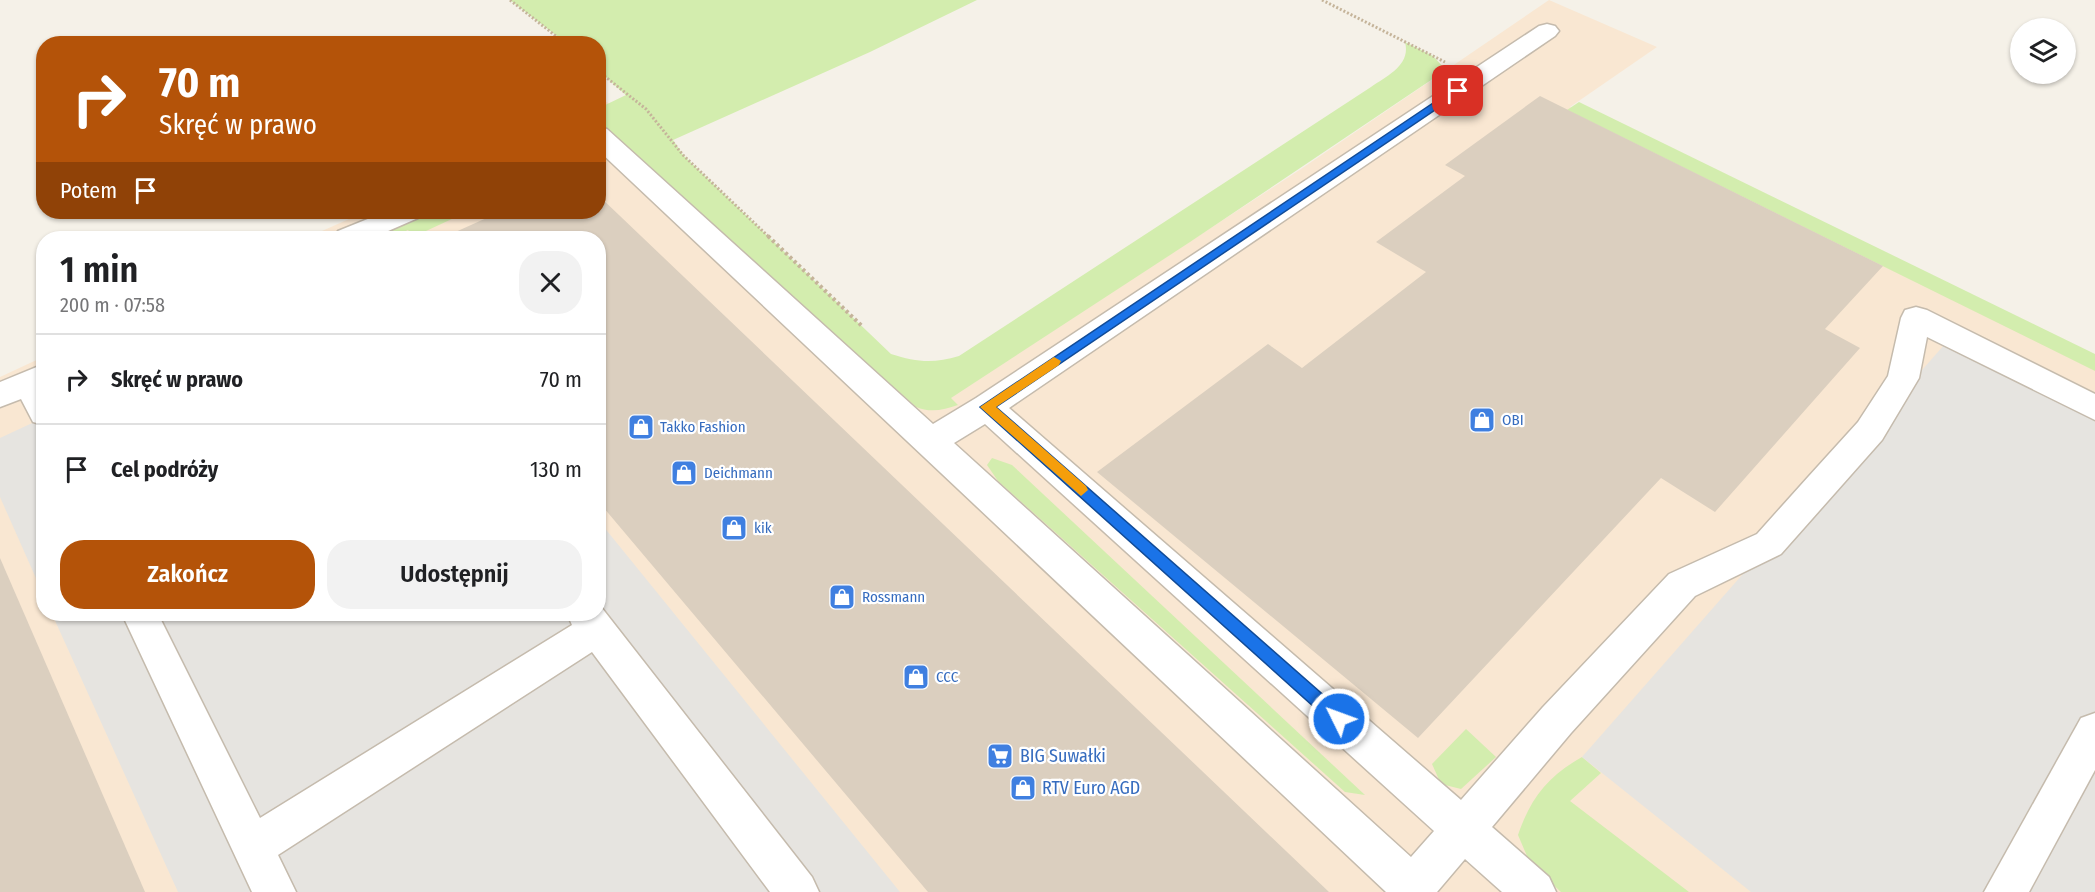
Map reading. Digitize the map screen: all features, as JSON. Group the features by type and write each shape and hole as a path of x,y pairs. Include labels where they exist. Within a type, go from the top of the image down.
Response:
{"lane":[{"path":"931,441 987,407 1547,31"},
{"path":"606,142 931,441 1411,890 1557,720 1682,585 1769,544 1835,471 1870,431 1903,378 1916,318 2095,408"},
{"path":"364,231 392,219"},
{"path":"0,395 36,379"},
{"path":"987,407 1534,892"},
{"path":"143,621 274,892"},
{"path":"253,847 591,621 797,892"},
{"path":"2006,892 2095,731"}],"path":[{"path":"510,0 557,36"},
{"path":"1322,0 1478,78"},
{"path":"606,77 646,109 683,155 870,334"}],"shaded area":[{"path":"1549,0 1657,47 1570,107 2095,362 2095,892 0,892 0,377 36,360 36,621 606,621 606,231 322,231 349,219 606,219 607,102 938,406 1301,169"},
{"path":"1959,328 2095,395 2095,892 1751,892 1582,757"},
{"path":"36,421 36,578 0,497 0,438"},
{"path":"606,530 900,892 178,892 55,621 606,621"}],"green space":[{"path":"510,0 977,0 870,52 673,140 683,155 891,354 925,361 959,356 1391,74 1405,57 1405,42 1433,56 1446,70 1190,242 951,398 958,405 932,410 916,407 606,132 606,105 626,95 606,77 606,36 557,36"},
{"path":"1579,102 2095,354 2095,371 1567,110"},
{"path":"409,219 452,219 426,231 387,231"},
{"path":"992,458 1012,465 1365,795 1345,792 998,481 987,465"},
{"path":"1466,729 1496,757 1461,789 1441,784 1432,764"},
{"path":"1582,757 1601,773 1570,801 1689,892 1561,892 1530,863 1518,835 1528,810 1559,772"}],"building":[{"name":"OBI","path":"1540,96 1883,266 1825,329 1860,348 1715,512 1661,478 1418,738 1097,472 1268,344 1302,368 1426,272 1376,242 1465,176 1445,165"},
{"name":"BIG Suwałki","path":"606,203 1329,892 928,892 606,510 606,231 458,231 484,219 606,219"},
{"path":"0,558 145,892 0,892"}],"slow traffic":[{"path":"1054,361 987,407 1081,490"}],"place":[{"name":"OBI","path":"1482,420"},
{"name":"Takko Fashion","path":"641,427"},
{"name":"Deichmann","path":"684,473"},
{"name":"kik","path":"734,528"},
{"name":"Rossmann","path":"842,597"},
{"name":"CCC","path":"916,677"},
{"name":"BIG Suwałki","path":"1000,756"},
{"name":"RTV Euro AGD","path":"1023,788"}],"route":[{"path":"1339,719 987,407 1458,91"}]}
